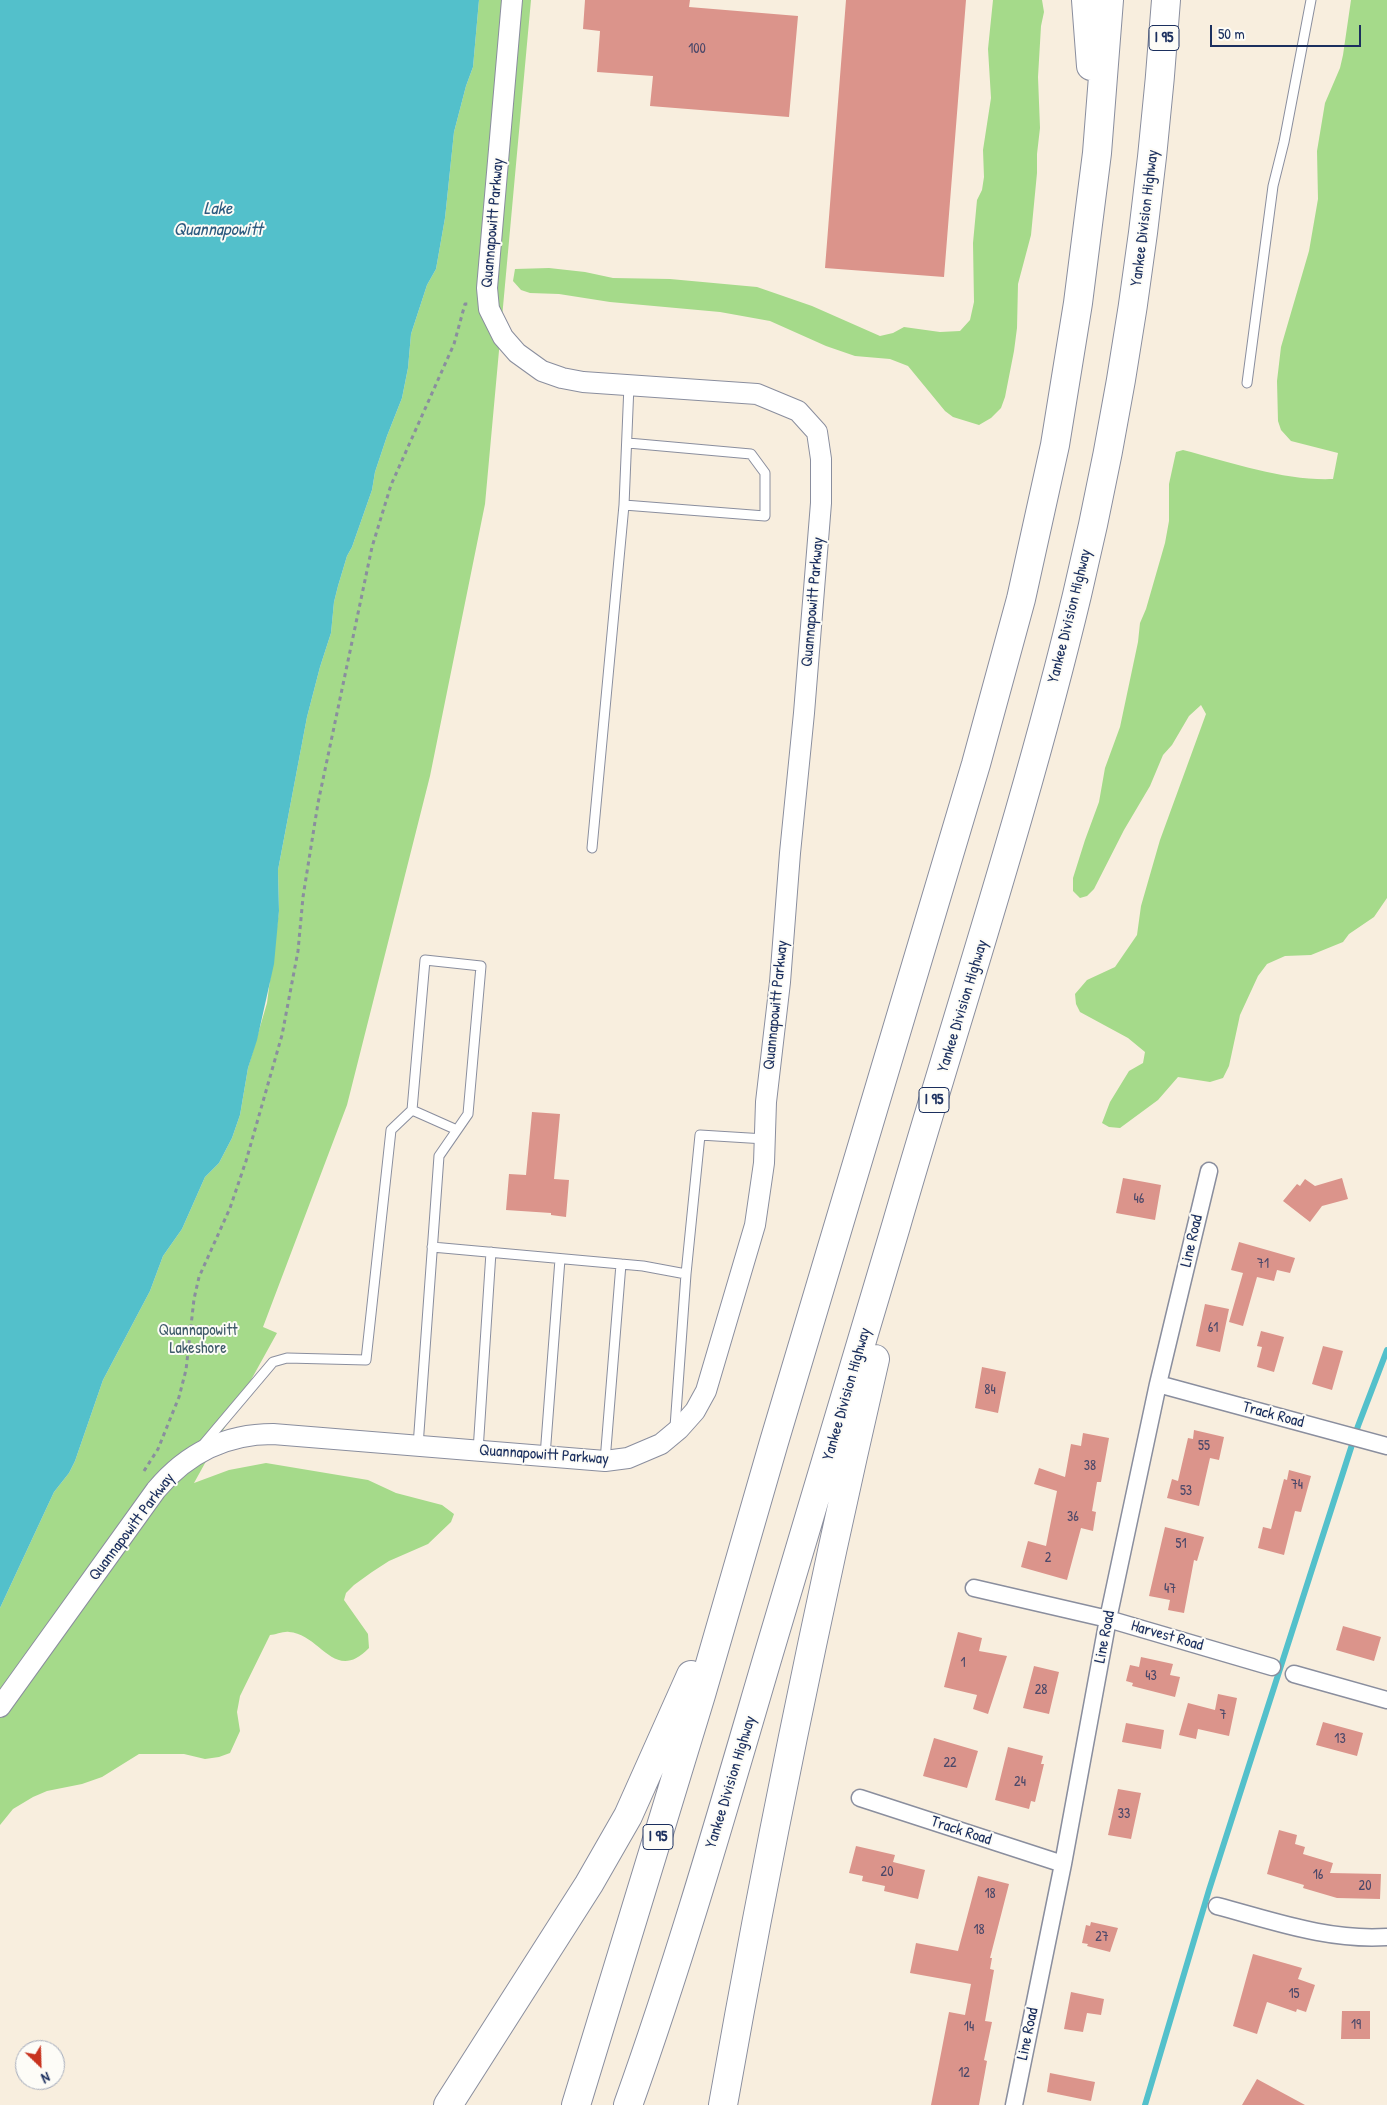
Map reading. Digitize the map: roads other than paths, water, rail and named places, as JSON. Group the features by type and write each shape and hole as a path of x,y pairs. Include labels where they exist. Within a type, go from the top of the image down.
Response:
{"highway":[{"path":"1086,0 1097,153"},
{"name":"I 95","path":"576,2105 701,1695 976,764 1020,600 1055,444 1078,303 1097,153 1109,0"},
{"name":"Yankee Division Highway","path":"628,2105 658,2021 719,1823 998,889 1028,785 1078,592 1108,444 1139,274 1159,108 1166,0"},
{"path":"723,2105 744,1983 796,1718 888,1299 907,1189"},
{"path":"448,2105 589,1884 628,1816 658,1752 737,1568"}],"street":[{"name":"Quannapowitt Parkway","path":"0,1707 156,1490 175,1470 196,1454 220,1442 260,1434 605,1461 639,1454 660,1444 675,1433 695,1411 706,1391 734,1302 756,1225 764,1163 766,1102 780,982 816,565 821,459 817,432 798,411 758,394 572,380 542,371 525,360 510,346 498,329 490,309 487,288 512,0"},
{"name":"Line Road","path":"1014,2105 1063,1864 1108,1619 1158,1384 1209,1171"},
{"name":"Track Road","path":"1158,1384 1387,1446"},
{"name":"Harvest Road","path":"974,1588 1108,1619 1272,1667"},
{"path":"1294,1674 1387,1700"},
{"name":"Track Road","path":"860,1798 1063,1864"},
{"path":"1217,1906 1324,1934 1368,1938 1387,1937"}],"lane":[{"path":"1248,383 1273,186 1284,142 1311,0"},
{"path":"592,848 624,505 629,385"},
{"path":"624,505 765,516 766,473 751,454 628,443"},
{"path":"196,1454 273,1362 287,1358 366,1360 390,1130 412,1110 425,960 480,966 468,1114 439,1156 418,1446"},
{"path":"412,1110 457,1130"},
{"path":"675,1433 686,1274 700,1135 765,1139"},
{"path":"432,1247 621,1264 686,1274"},
{"path":"478,1451 491,1252"},
{"path":"545,1457 560,1259"},
{"path":"605,1461 621,1264"}],"water":[{"name":"Lake Quannapowitt","path":"0,0 479,0 473,67 454,132 445,218 436,269 427,285 411,334 408,368 402,398 387,436 375,472 372,490 347,556 338,586 334,602 331,633 307,717 278,870 279,911 274,964 257,1040 248,1068 240,1115 232,1138 219,1163 205,1177 182,1229 163,1256 150,1291 103,1380 75,1461 69,1473 54,1492 0,1608"}],"waterway":[{"path":"1145,2105 1209,1890 1358,1426 1387,1350"}],"park label":[{"name":"Quannapowitt Lakeshore","path":"198,1340"}]}
